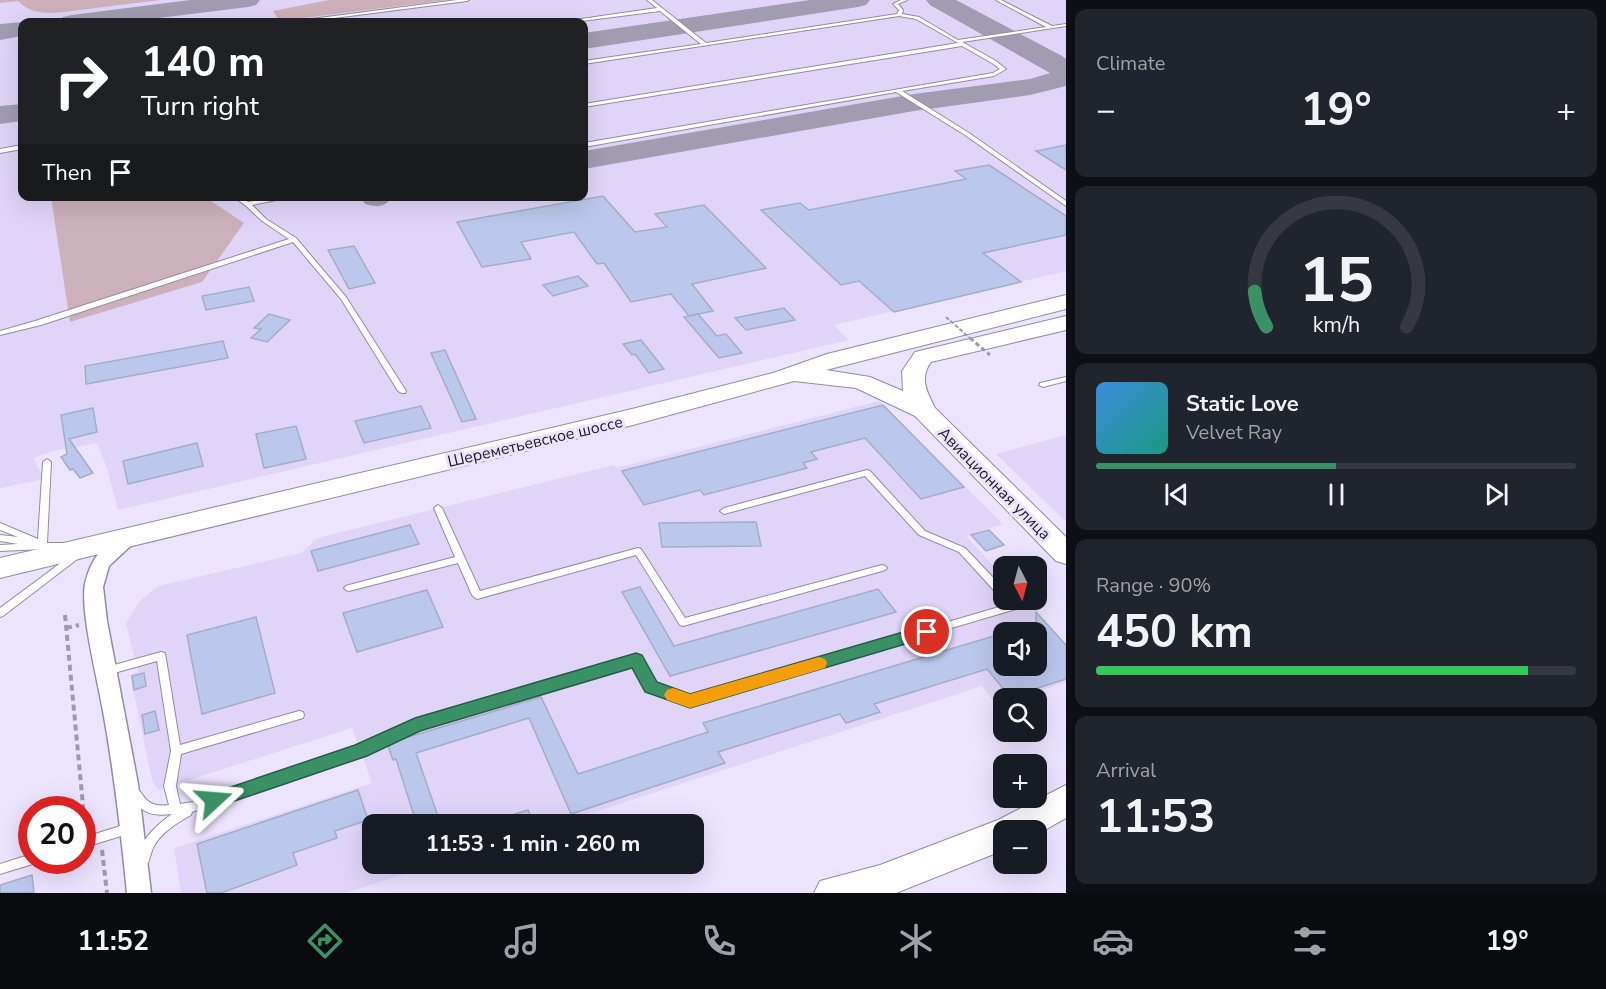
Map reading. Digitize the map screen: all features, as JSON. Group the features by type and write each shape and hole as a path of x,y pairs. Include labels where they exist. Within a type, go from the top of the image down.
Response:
{"main road":[{"name":"Шереметьевское шоссе","path":"0,568 633,417 781,378 835,359 1066,302"},
{"name":"Авиационная улица","path":"924,411 911,375 913,368 923,357 1066,323"},
{"name":"Авиационная улица","path":"781,378 820,376 862,382 889,392 924,411 1066,555"},
{"path":"1031,820 1066,800"},
{"path":"833,893 880,882 993,838"}],"street":[{"path":"133,536 116,547 100,563 89,617 107,671 127,784 139,892"}],"lane":[{"path":"327,18 467,0"},
{"path":"649,0 704,44"},
{"path":"900,13 895,4 905,0"},
{"path":"998,0 1051,27"},
{"path":"588,19 661,9"},
{"path":"588,62 900,13 913,16 1004,69 994,74 588,144"},
{"path":"588,105 1066,25"},
{"path":"898,91 975,139 1066,204"},
{"path":"0,151 18,148"},
{"path":"242,201 264,220 294,239 344,298 402,391"},
{"path":"247,204 264,201"},
{"path":"0,333 38,323 294,239"},
{"path":"1042,385 1066,379"},
{"path":"42,545 47,462"},
{"path":"724,511 867,473 922,533 962,550 993,584"},
{"path":"438,508 477,595 638,551 682,622 882,568"},
{"path":"0,526 42,545"},
{"path":"0,538 42,545"},
{"path":"0,548 42,545 89,546"},
{"path":"0,613 89,546"},
{"path":"349,588 461,559"},
{"path":"127,784 144,805 158,811 176,811 360,751 415,725 636,660 651,687 690,701 998,610"},
{"path":"107,671 161,656 176,751 170,786 176,811"},
{"path":"176,751 299,715"},
{"path":"139,892 145,851 160,831 193,807"},
{"path":"96,839 131,828"},
{"path":"0,869 18,864"}],"path":[{"path":"946,317 990,355"},
{"path":"65,615 85,826 100,838 107,893"},
{"path":"66,628 89,617"}],"shaded area":[{"path":"0,0 1066,0 1066,271 834,325 849,340 118,510 107,468 97,443 53,451 33,458 44,479 0,488"},
{"path":"0,0 161,0 44,13 26,8 18,1 0,3"},
{"path":"329,0 447,0 303,18 277,18 273,11"},
{"path":"52,201 211,201 244,223 202,282 70,322"},
{"path":"879,401 1003,524 966,536 993,565 993,610 1035,610 1046,622 993,622 993,676 1047,676 1047,623 1066,644 1066,682 1047,688 993,688 993,700 982,686 589,814 362,814 362,874 404,874 346,893 181,893 174,848 372,783 352,728 158,790 152,780 130,675 138,672 126,623 140,601 158,586 301,553 317,538 614,465 616,468"},
{"path":"1066,435 1066,522 996,454"}],"building":[{"path":"1066,145 1066,170 1036,151"},
{"path":"989,165 1066,216 1066,235 983,253 1021,282 894,312 859,281 841,285 761,210 800,203 809,210 966,179 955,171"},
{"path":"603,196 635,232 667,227 655,214 704,205 766,268 692,284 713,311 689,316 671,294 631,302 604,263 597,264 574,232 521,242 531,259 482,267 457,222 575,201 588,201 588,199"},
{"path":"354,246 375,283 349,289 328,250"},
{"path":"578,276 588,286 553,296 543,285"},
{"path":"249,287 254,301 206,310 202,296"},
{"path":"784,308 795,320 746,330 735,318"},
{"path":"269,314 290,320 267,342 251,338 261,329 254,328"},
{"path":"698,314 717,336 726,334 742,353 719,358 684,317"},
{"path":"641,340 664,369 649,373 635,354 632,355 623,344"},
{"path":"223,341 228,358 86,384 85,366"},
{"path":"445,350 476,419 462,422 431,353"},
{"path":"883,405 964,487 921,499 865,438 811,452 817,459 803,463 807,468 704,495 700,490 644,505 622,471"},
{"path":"421,406 431,428 364,443 355,421"},
{"path":"93,408 97,432 69,439 93,473 80,478 73,469 70,470 61,457 67,454 61,415"},
{"path":"296,426 306,459 264,468 256,434"},
{"path":"197,443 203,466 128,484 123,461"},
{"path":"756,522 761,546 662,547 659,523"},
{"path":"410,525 419,544 318,571 311,551"},
{"path":"989,530 1004,545 986,551 971,535"},
{"path":"640,587 674,646 878,589 896,612 670,676 622,592"},
{"path":"427,590 443,627 357,652 343,613"},
{"path":"1036,612 1045,622 1036,622"},
{"path":"256,617 275,693 202,714 187,635"},
{"path":"1047,624 1066,645 1066,679 1038,688 1003,688 987,669 874,704 880,712 846,723 840,714 718,752 725,763 571,814 529,718 416,753 437,814 414,814 396,759 393,760 388,746 402,739 541,697 578,774 708,732 703,723 993,636 993,676 1047,676"},
{"path":"144,673 146,686 134,690 132,676"},
{"path":"155,711 159,730 145,734 142,715"},
{"path":"358,790 366,814 362,814 362,822 335,831 337,838 293,853 297,865 221,893 207,893 197,844"},
{"path":"528,810 530,814 515,814"},
{"path":"32,875 34,893 0,893 0,885"}],"taxiway":[{"path":"104,18 248,0"},
{"path":"588,40 858,0"},
{"path":"588,159 962,95 1030,87 1055,81 1064,76 1063,70 1053,62 938,0"},
{"path":"0,32 18,30"},
{"path":"0,115 18,113"}],"slow traffic":[{"path":"673,695 690,701 819,663"}],"route":[{"path":"214,800 360,751 415,725 636,660 651,687 690,701 927,632"}]}
